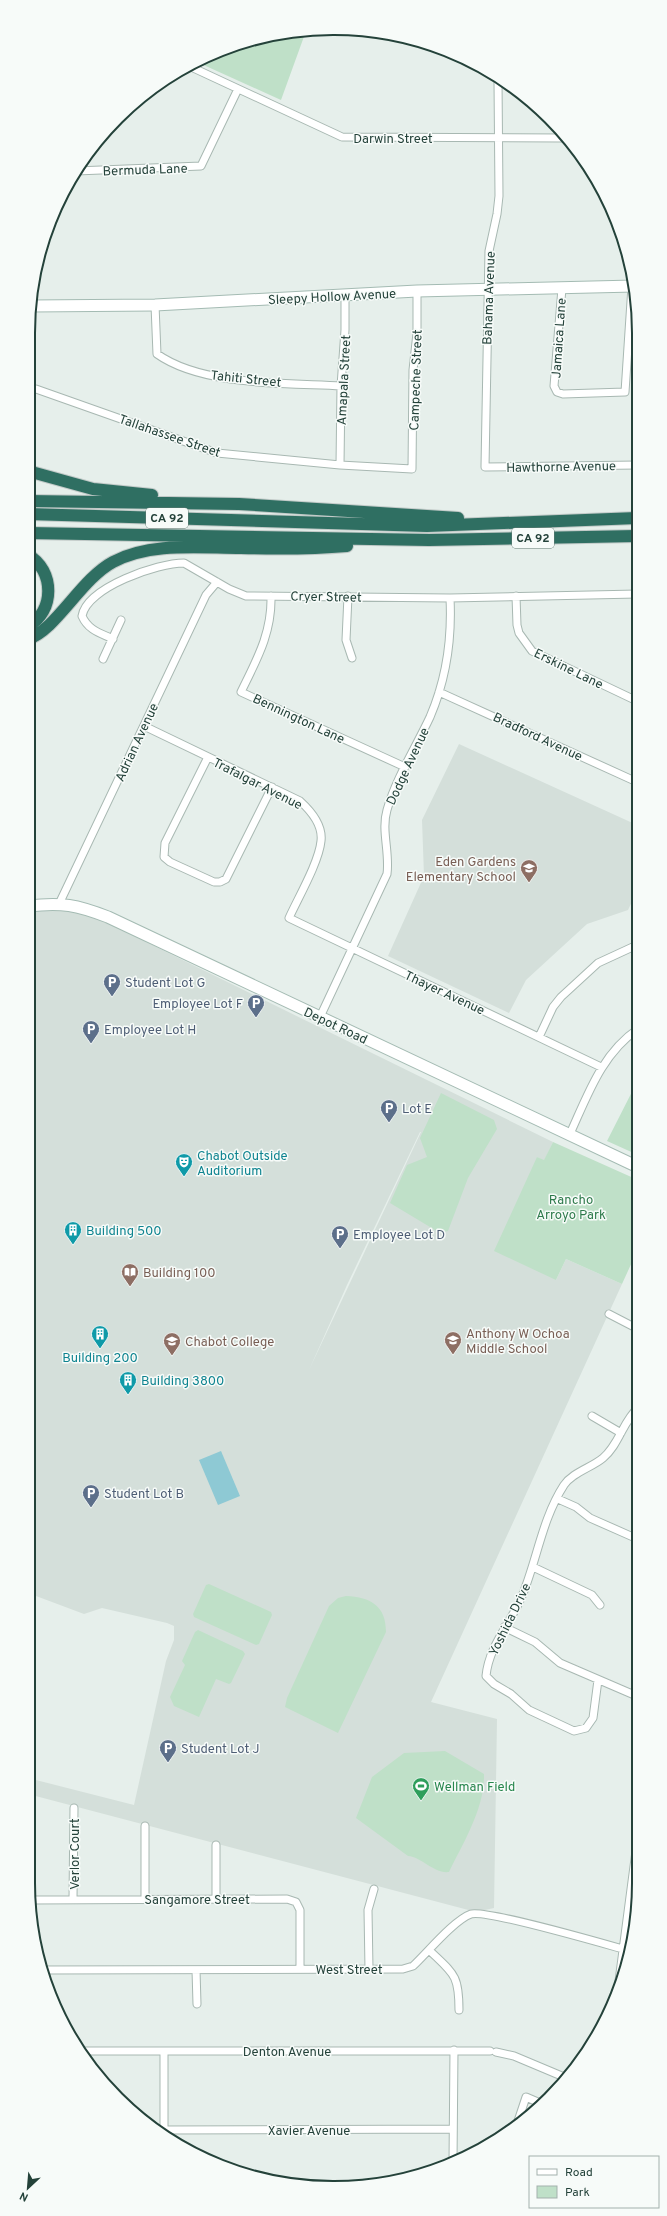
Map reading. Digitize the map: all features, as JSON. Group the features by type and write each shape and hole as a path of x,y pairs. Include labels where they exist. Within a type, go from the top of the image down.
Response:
{"highway":[{"path":"35,473 93,489 219,504"},
{"path":"35,501 219,504 429,517 555,521"},
{"name":"CA 92","path":"35,514 427,526 632,518"},
{"name":"CA 92","path":"35,533 429,540 632,536"},
{"path":"35,634 45,628 87,582 104,567 132,553 151,550 195,548 310,549 429,540"},
{"path":"35,562 44,571 49,588 43,610 35,622"}],"street":[{"name":"Darwin Street","path":"195,69 342,137 499,139 559,138"},
{"name":"Bahama Avenue","path":"485,467 489,251 497,214 499,196 498,84"},
{"name":"Bermuda Lane","path":"83,171 200,166 238,89"},
{"name":"Sleepy Hollow Avenue","path":"37,306 155,305 417,291 628,286"},
{"name":"Jamaica Lane","path":"562,288 555,389 563,394 624,392 631,312"},
{"name":"Campeche Street","path":"412,469 413,370 417,333 417,291"},
{"name":"Amapala Street","path":"340,465 341,386 345,330 345,296"},
{"name":"Tahiti Street","path":"155,305 157,354 170,362 215,378 341,386"},
{"name":"Tallahassee Street","path":"35,389 217,453 340,465 412,469"},
{"name":"Hawthorne Avenue","path":"485,467 632,464"},
{"name":"Cryer Street","path":"113,639 91,629 85,622 82,616 84,609 88,604 105,590 134,575 176,563 184,563 216,582 246,596 450,598 632,594"},
{"name":"Adrian Avenue","path":"59,904 206,594 216,582"},
{"name":"Bennington Lane","path":"271,596 272,616 266,640 241,692 405,767"},
{"path":"348,596 346,640 352,658"},
{"name":"Erskine Lane","path":"516,596 517,625 519,633 532,651 632,699"},
{"name":"Dodge Avenue","path":"320,1017 387,874 386,812 439,692 448,654 450,598"},
{"path":"103,659 121,620"},
{"name":"Bradford Avenue","path":"439,692 632,780"},
{"name":"Trafalgar Avenue","path":"144,726 300,801 307,808 316,821 320,832 321,841 317,855 289,918"},
{"path":"208,757 165,843 164,857 170,862 214,882 220,882 226,879 272,787"},
{"name":"Depot Road","path":"35,906 59,904 81,906 108,917 568,1136 632,1164"},
{"name":"Thayer Avenue","path":"289,918 601,1067"},
{"path":"539,1037 553,1007 561,997 598,963 632,948"},
{"path":"568,1136 601,1067 621,1042 632,1034"},
{"path":"609,1314 632,1326"},
{"path":"592,1416 621,1434"},
{"name":"Yoshida Drive","path":"598,1680 593,1718 586,1728 574,1731 529,1710 511,1694 494,1684 486,1676 488,1663 504,1627 522,1598 533,1567 543,1530 568,1479 604,1457 632,1417"},
{"path":"558,1499 576,1507 590,1518 632,1537"},
{"path":"533,1567 592,1595 600,1606"},
{"path":"504,1627 536,1642 560,1663 632,1694"},
{"name":"Verlor Court","path":"73,1900 74,1808"},
{"path":"145,1826 145,1900"},
{"path":"216,1845 216,1899"},
{"path":"369,1969 368,1910 374,1889"},
{"name":"Sangamore Street","path":"36,1900 287,1899 296,1902 300,1910 300,1969"},
{"name":"West Street","path":"48,1970 408,1968 413,1966 430,1951 458,1922 472,1913 496,1916 624,1949"},
{"path":"430,1951 456,1976 459,1987 459,2010"},
{"path":"196,1970 197,2004"},
{"path":"453,2156 454,2050"},
{"name":"Denton Avenue","path":"89,2053 493,2051 514,2056 561,2076"},
{"path":"164,2052 164,2128"},
{"path":"520,2115 526,2097 536,2101"},
{"name":"Xavier Avenue","path":"171,2133 454,2129"}],"shaded area":[{"name":"Eden Gardens Elementary School","path":"459,744 632,823 632,902 628,910 587,924 526,980 509,1013 388,956 424,876 422,820"},
{"name":"Chabot College","path":"59,904 108,917 146,942 553,1142 544,1161 537,1157 556,1280 566,1259 622,1284 431,1702 497,1719 494,1908 476,1912 35,1796 35,1780 134,1805 166,1661 174,1640 174,1626 167,1623 102,1608 84,1614 35,1596 35,906","holes":["421,1132 309,1370 347,1285"]}],"green space":[{"path":"304,37 281,100 203,65 256,45"},
{"path":"632,1092 632,1152 607,1141"},
{"path":"441,1093 494,1120 497,1129 468,1178 448,1231 440,1233 390,1203 407,1165 427,1157 420,1138"},
{"name":"Rancho Arroyo Park","path":"553,1142 632,1177 632,1262 622,1284 566,1259 556,1280 494,1251 537,1157 544,1160"},
{"path":"209,1584 271,1612 272,1615 259,1644 256,1645 194,1617 193,1614 206,1585"},
{"path":"346,1596 363,1598 370,1601 380,1609 385,1623 386,1632 338,1733 285,1707 287,1698 329,1606 338,1598"},
{"path":"198,1630 243,1651 245,1654 231,1683 229,1684 216,1679 199,1717 174,1706 170,1697 185,1665 182,1661 195,1632"},
{"name":"Wellman Field","path":"445,1751 484,1774 481,1800 477,1812 449,1872 438,1870 418,1859 408,1856 356,1818 372,1777 404,1753"}],"water":[{"path":"221,1451 240,1496 218,1505 199,1460"}],"place":[{"name":"Eden Gardens Elementary School","path":"529,883"},
{"name":"Student Lot G","path":"112,997"},
{"name":"Employee Lot F","path":"256,1018"},
{"name":"Employee Lot H","path":"91,1044"},
{"name":"Lot E","path":"389,1123"},
{"name":"Chabot Outside Auditorium","path":"184,1177"},
{"name":"Building 500","path":"73,1245"},
{"name":"Employee Lot D","path":"340,1249"},
{"name":"Building 100","path":"130,1287"},
{"name":"Building 200","path":"100,1349"},
{"name":"Anthony W Ochoa Middle School","path":"453,1355"},
{"name":"Chabot College","path":"172,1356"},
{"name":"Building 3800","path":"128,1395"},
{"name":"Student Lot B","path":"91,1508"},
{"name":"Student Lot J","path":"168,1763"},
{"name":"Wellman Field","path":"421,1801"}]}
